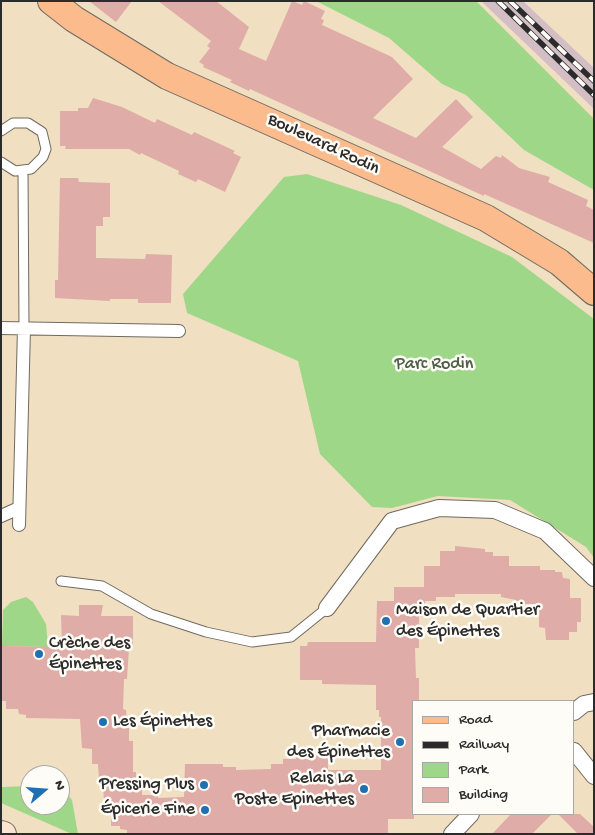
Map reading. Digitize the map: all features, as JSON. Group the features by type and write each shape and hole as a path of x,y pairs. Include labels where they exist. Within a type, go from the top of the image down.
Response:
{"main road":[{"name":"Boulevard Rodin","path":"51,1 74,19 168,76 486,218 559,262 594,292"}],"street":[{"path":"1,328 179,331"},
{"path":"19,525 24,328"},
{"path":"1,516 19,508"},
{"path":"327,608 392,521 439,508 495,510 545,531 594,578"},
{"path":"575,711 584,704 594,702"},
{"path":"575,752 594,776"},
{"path":"452,834 470,815"}],"lane":[{"path":"1,131 20,121 36,126 42,132 45,140 43,157 38,164 23,172 14,171 1,162"},
{"path":"23,172 24,328"},
{"path":"61,581 102,586 151,614 206,632 252,642 291,637 327,608"}],"shaded area":[{"path":"481,1 523,1 594,68 594,109"}],"green space":[{"path":"316,1 476,1 594,119 594,190 524,150 466,95 442,84 389,38"},
{"name":"Parc Rodin","path":"307,174 401,205 512,257 594,319 594,558 586,547 510,500 438,496 392,508 372,507 320,454 298,361 187,313 183,294 284,177"},
{"path":"26,597 33,602 46,624 48,647 2,646 3,610 11,602"},
{"path":"20,786 20,811 1,803 1,787"},
{"path":"70,798 78,834 72,834 28,815 70,815"}],"building":[{"path":"89,1 132,1 116,22"},
{"path":"158,1 216,1 249,27 239,49 266,61 292,1 302,5 304,1 325,11 321,19 324,20 322,25 392,57 413,79 373,118 416,138 456,99 473,117 442,147 481,169 496,156 501,158 502,155 519,168 550,177 548,182 588,200 586,206 594,210 594,243 484,194 484,196 250,89 249,91 230,82 232,80 203,67 204,65 199,62 210,48 207,46 211,41"},
{"path":"93,98 122,107 155,123 157,119 192,135 194,132 235,151 233,153 241,157 225,192 198,179 196,182 178,174 179,171 129,149 65,149 66,146 60,146 60,111 78,111 78,108 88,108"},
{"path":"60,178 78,178 79,182 110,183 110,217 103,217 103,226 96,226 96,258 145,259 146,254 172,255 171,303 138,303 138,299 110,299 110,301 55,298 55,280 58,280"},
{"path":"455,546 485,549 485,552 493,552 493,556 509,556 509,566 540,566 540,570 562,572 563,578 570,579 570,598 581,598 581,622 577,622 577,632 569,632 569,640 546,640 545,628 539,627 539,604 517,604 516,600 501,597 501,594 455,594 455,597 436,597 436,601 425,601 425,617 419,616 419,648 415,648 416,678 419,678 419,700 412,700 412,815 414,815 414,819 388,819 388,834 127,833 127,830 120,829 120,826 111,826 111,803 104,803 103,780 99,780 98,764 92,764 92,749 82,748 80,719 26,718 26,715 19,714 18,709 6,709 6,701 2,701 2,646 62,647 61,615 79,616 79,605 103,605 101,616 133,616 133,648 129,648 127,679 124,679 123,709 126,710 127,725 129,725 129,741 133,741 133,772 136,772 136,780 142,780 142,795 158,795 158,798 184,797 185,764 223,764 223,767 236,767 236,770 271,769 271,764 283,764 283,759 296,759 296,753 328,753 328,770 381,770 381,717 379,717 379,710 376,710 376,685 322,684 322,680 300,680 300,646 307,646 308,642 376,642 377,601 394,601 394,587 424,587 424,566 440,566 440,551 455,551"},
{"path":"580,814 594,827 594,834 578,834 559,815"},
{"path":"510,815 551,815 532,834 492,834"}],"railway":[{"path":"498,1 594,95"},
{"path":"510,1 594,81"}],"place":[{"name":"Maison de Quartier des Épinettes","path":"386,621"},
{"name":"Crèche des Épinettes","path":"39,654"},
{"name":"Les Épinettes","path":"103,722"},
{"name":"Pharmacie des Épinettes","path":"400,742"},
{"name":"Pressing Plus","path":"204,785"},
{"name":"Relais La Poste Epinettes","path":"364,789"},
{"name":"Épicerie Fine","path":"205,810"}]}
